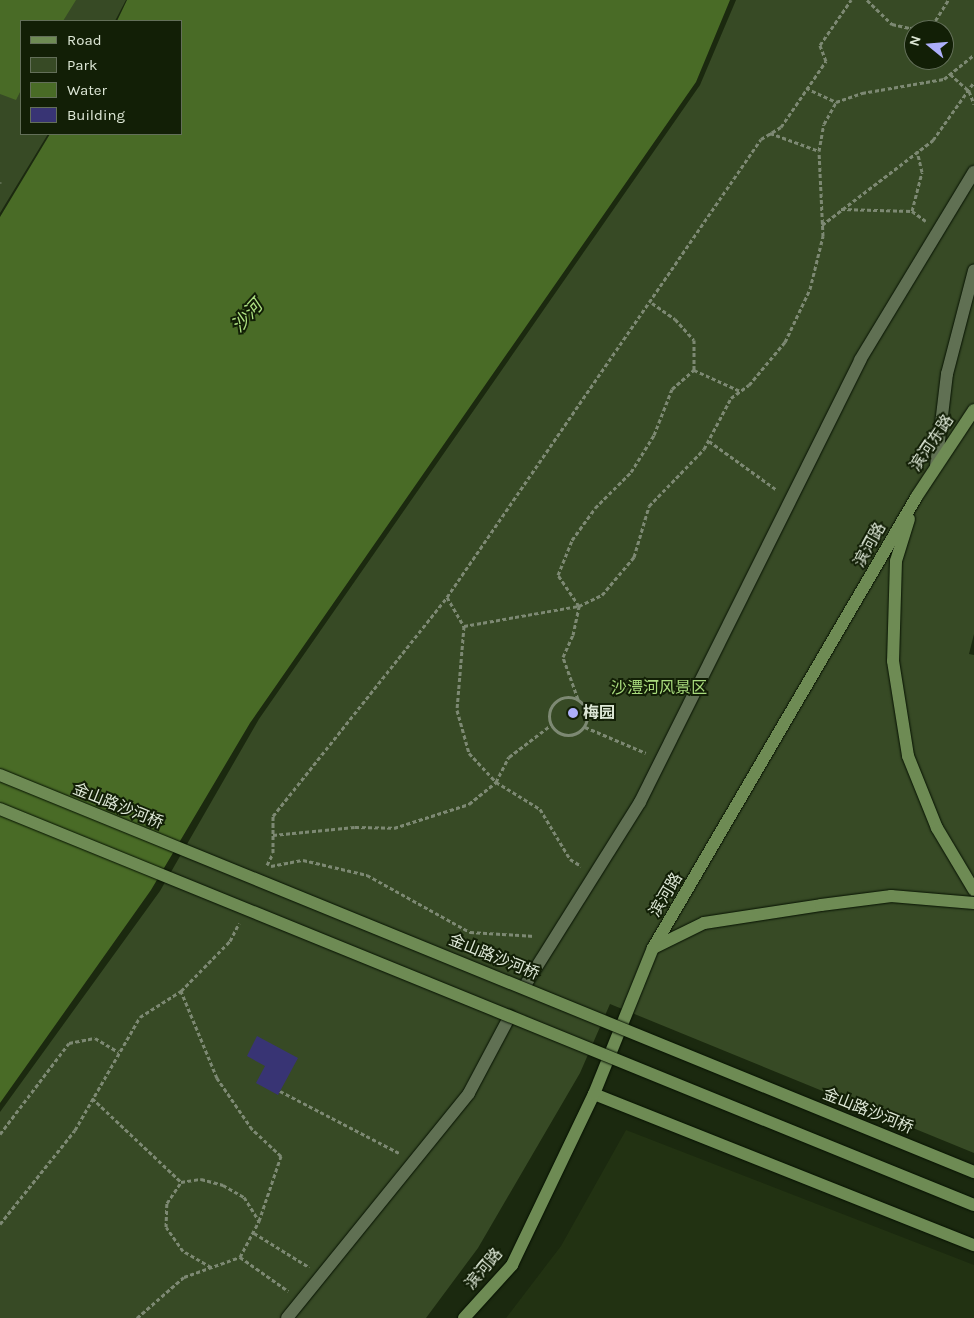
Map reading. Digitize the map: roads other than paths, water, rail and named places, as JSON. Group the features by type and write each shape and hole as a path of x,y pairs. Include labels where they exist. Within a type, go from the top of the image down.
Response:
{"street":[{"path":"524,987 594,874 661,759 860,360 974,172"},
{"path":"936,466 947,374 974,270"},
{"name":"滨河东路","path":"917,496 974,410"},
{"path":"917,496 896,561 893,661 908,756 937,828 974,890"},
{"name":"滨河路","path":"464,1318 512,1265 594,1094 653,948 917,496"},
{"name":"金山路沙河桥","path":"0,776 524,987 974,1172"},
{"path":"0,809 974,1205"},
{"path":"653,948 704,923 802,907 891,896 974,903"},
{"path":"287,1318 469,1093 510,1016"},
{"path":"594,1094 974,1245"}],"water":[{"path":"0,0 76,0 64,20 20,20 20,92 16,100 0,94"},
{"name":"沙河","path":"127,0 730,0 696,82 250,723 151,890 0,1103 0,217 49,135 182,135 182,20 117,20"}],"place":[{"name":"梅园","path":"573,713"}],"park label":[{"name":"沙澧河风景区","path":"659,688"}]}
